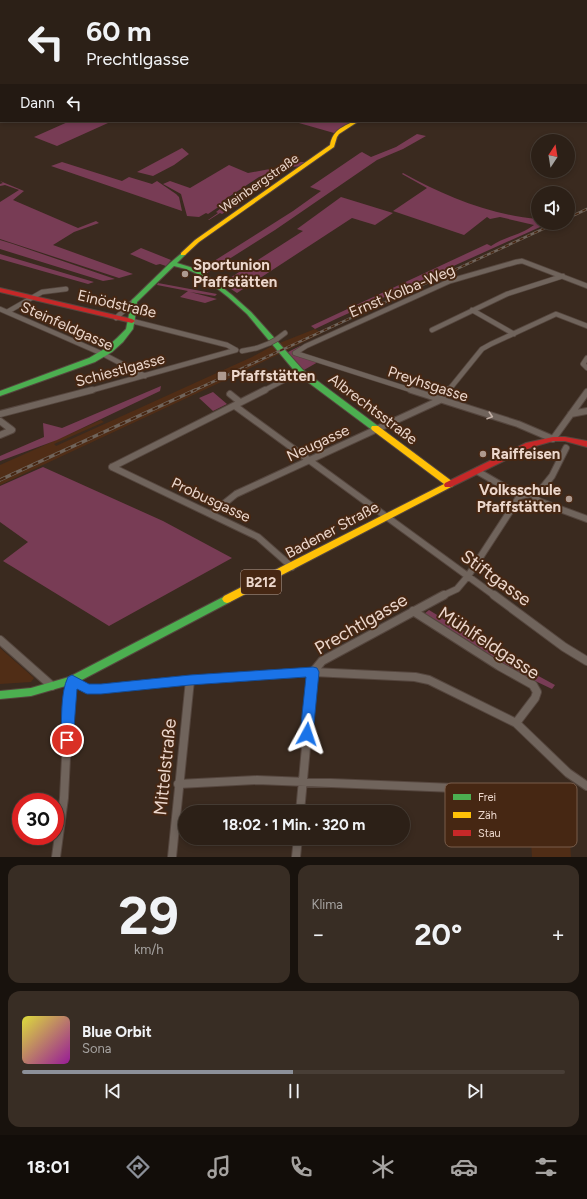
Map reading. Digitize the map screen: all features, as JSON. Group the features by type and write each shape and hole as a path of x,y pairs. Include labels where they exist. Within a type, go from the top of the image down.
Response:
{"main road":[{"name":"Weinbergstraße","path":"134,301 172,264 207,234 311,160 325,152 332,146 334,137 337,133 355,122"},
{"name":"Albrechtsstraße","path":"172,264 188,268 202,274 230,296 249,313 300,372 450,484"},
{"name":"Einödstraße","path":"0,290 132,321"},
{"path":"0,394 92,360 103,354 128,330 132,321 134,301"},
{"name":"Badener Straße","path":"52,686 72,680 450,484 530,445 553,439 565,439 587,444"},
{"name":"B212","path":"0,696 31,692 52,686"}],"street":[{"name":"Ernst Kolba-Weg","path":"295,353 306,346 450,281 522,261 564,276"},
{"path":"432,330 507,294 564,276 587,286"},
{"path":"7,312 48,290 66,288"},
{"path":"116,318 134,301"},
{"name":"Steinfeldgasse","path":"0,309 103,354 145,376"},
{"path":"472,310 514,334"},
{"path":"440,400 482,349 556,314 587,326"},
{"name":"Einödstraße","path":"132,321 227,344"},
{"path":"242,351 257,348 270,343 277,340 285,333"},
{"name":"Schiestlgasse","path":"0,414 145,376 236,350 227,344"},
{"name":"Preyhsgasse","path":"295,353 533,429 553,439"},
{"path":"587,358 583,364 587,368"},
{"path":"237,404 300,372"},
{"path":"553,439 587,392"},
{"name":"Stiftgasse","path":"230,394 237,404 312,461 564,647 587,661"},
{"name":"Neugasse","path":"211,514 236,494 312,461 440,400"},
{"name":"Probusgasse","path":"237,404 112,467 258,537 267,543 292,567"},
{"path":"576,407 587,411"},
{"path":"571,414 587,411"},
{"path":"0,421 12,430 0,435"},
{"path":"478,471 520,496 533,494 539,492 552,476 566,448"},
{"path":"533,494 537,500 541,502 587,519"},
{"name":"Prechtlgasse","path":"72,680 87,689 101,689 190,680 313,672 322,661 413,611 458,589 520,496"},
{"name":"Mühlfeldgasse","path":"413,611 499,666 533,685 537,692 535,698 516,723"},
{"path":"0,640 52,686"},
{"path":"300,805 313,672 415,677 429,680 516,723 568,773 587,786"},
{"path":"56,857 64,798 69,696 72,680"},
{"name":"Mittelstraße","path":"172,857 178,784 190,680"},
{"path":"178,784 257,780 445,787"},
{"path":"296,857 297,845"}],"shaded area":[{"path":"68,122 108,123 57,146 34,137"},
{"path":"296,122 353,122 334,133"},
{"path":"417,134 426,136 403,149 377,160 275,230 207,273 203,268 293,211 321,191 310,187 360,153 362,152 371,157 396,147"},
{"path":"182,148 189,154 174,165 153,176 137,172"},
{"path":"62,162 122,181 129,177 152,184 157,181 179,197 182,211 51,166"},
{"path":"301,162 308,162 301,166 284,168 259,177 224,200 239,206 233,207 222,214 220,213 209,220 225,205 223,204 208,214 206,213 199,217 187,216 181,194 163,184 170,181 190,188 229,165 248,173"},
{"path":"403,173 451,197 485,209 531,218 531,224 500,217 490,219 487,217 464,235 393,211 427,188 402,174"},
{"path":"0,181 24,191 13,200 78,228 96,221 99,223 74,232 53,245 133,274 119,278 0,239 0,202 19,190 5,185 0,186 0,184 3,183"},
{"path":"341,197 393,213 375,225 352,218 237,293 222,283 303,231 297,229"},
{"path":"531,227 531,230 533,230 315,329 311,326 487,244 491,246"},
{"path":"0,240 115,279 103,281 0,249"},
{"path":"141,248 171,260 166,266 160,264 156,265 130,254"},
{"path":"0,254 94,282 88,284 0,259"},
{"path":"158,283 217,294 215,296 190,292 217,299 205,303 180,297 188,291 157,285"},
{"path":"315,329 322,333 234,376 0,485 0,465 101,420 104,422 54,444 56,446 252,357 272,346"},
{"path":"302,346 292,354 318,362 304,370 286,353"},
{"path":"161,386 160,391 57,440 0,461 0,456 44,437 43,423 62,428"},
{"path":"213,392 227,404 213,411 199,398"},
{"path":"43,467 163,521 232,558 109,626 3,561 28,542 0,522 0,486"},
{"path":"429,610 522,667 555,685 552,689 512,670 424,614"},
{"path":"0,648 34,678 31,682 0,684"},
{"path":"531,847 570,847 571,857 532,857"}],"railway":[{"path":"575,215 587,209"},
{"path":"193,391 541,230"},
{"path":"0,480 195,390"}],"traffic: fast":[{"path":"0,394 92,360 109,350 129,329 134,301 183,254"},
{"path":"172,264 188,268 202,274 230,296 249,313 300,372 375,428"},
{"path":"0,695 31,692 72,680 227,599"}],"traffic: slow":[{"path":"183,254 197,241 332,146 334,137 337,133 355,122"},
{"path":"375,428 450,484"},
{"path":"227,599 448,485"}],"traffic: jam":[{"path":"0,290 132,321"},
{"path":"448,485 529,445 553,439 565,439 587,444"}],"place":[{"name":"Sportunion Pfaffstätten","path":"185,274"},
{"name":"Pfaffstätten","path":"222,376"},
{"name":"Raiffeisen","path":"483,454"},
{"name":"Volksschule Pfaffstätten","path":"569,499"}],"route":[{"path":"67,740 69,696 72,680 87,689 101,689 190,680 313,672 307,734"}]}
